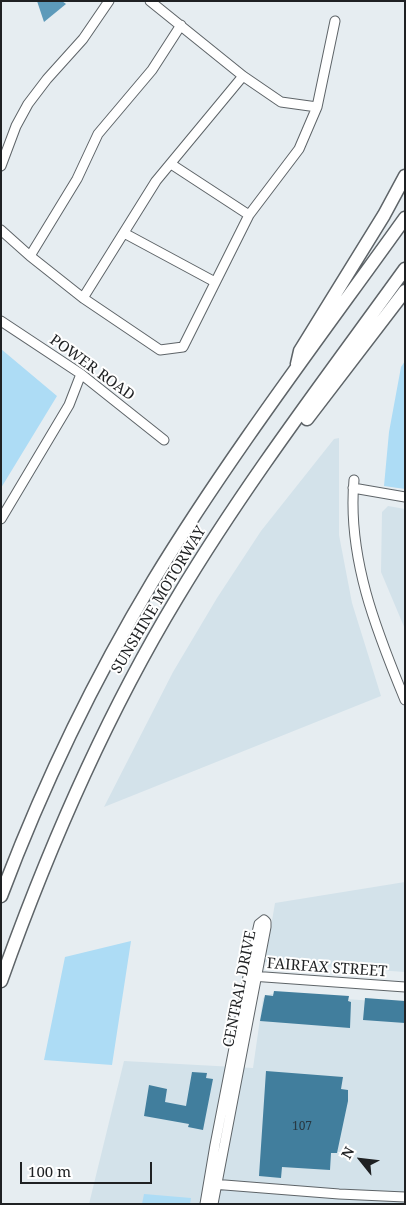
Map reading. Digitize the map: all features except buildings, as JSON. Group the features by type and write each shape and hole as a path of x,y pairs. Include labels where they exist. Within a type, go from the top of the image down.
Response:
{"highway":[{"path":"296,372 300,351 384,215 405,176"},
{"name":"SUNSHINE MOTORWAY","path":"1,896 44,791 120,638 189,523 405,218"},
{"name":"SUNSHINE MOTORWAY","path":"1,981 41,874 101,739 126,689 190,577 264,465 405,268"},
{"path":"264,465 276,460 405,291"}],"street":[{"path":"1,166 16,126 28,104 83,40 109,1"},
{"path":"150,1 243,76 281,102 317,107"},
{"path":"1,230 30,256 83,298 160,350 183,347 249,216 299,149 317,107 335,21"},
{"path":"30,256 77,179 98,134 152,70 181,25"},
{"path":"83,298 156,181 243,76"},
{"path":"171,164 249,216"},
{"path":"124,232 215,282"},
{"name":"POWER ROAD","path":"1,321 81,374 164,440"},
{"path":"1,519 69,405 81,374"},
{"path":"405,497 354,484 354,534 361,574 373,615 405,700"},
{"name":"CENTRAL DRIVE","path":"212,1204 216,1136 252,976 266,927 264,920 258,926 252,976"},
{"name":"FAIRFAX STREET","path":"252,976 405,987"},
{"path":"213,1184 359,1196 405,1197"},
{"name":"CENTRAL DRIVE","path":"205,1204 213,1184"}],"shaded area":[{"path":"37,1 62,1 66,4 44,22"},
{"path":"1,349 57,396 1,488"},
{"path":"405,361 405,489 384,486 389,432 401,367"},
{"path":"339,438 339,535 352,603 381,696 104,807 173,672 217,598 261,531 334,439"},
{"path":"388,506 405,509 405,629 381,572 382,512"},
{"path":"405,882 405,972 265,962 275,903"},
{"path":"131,941 112,1065 44,1060 65,957"},
{"path":"271,994 405,1003 405,1204 89,1204 124,1061 253,1068 263,998"},
{"path":"144,1194 191,1198 190,1204 142,1204"}]}
